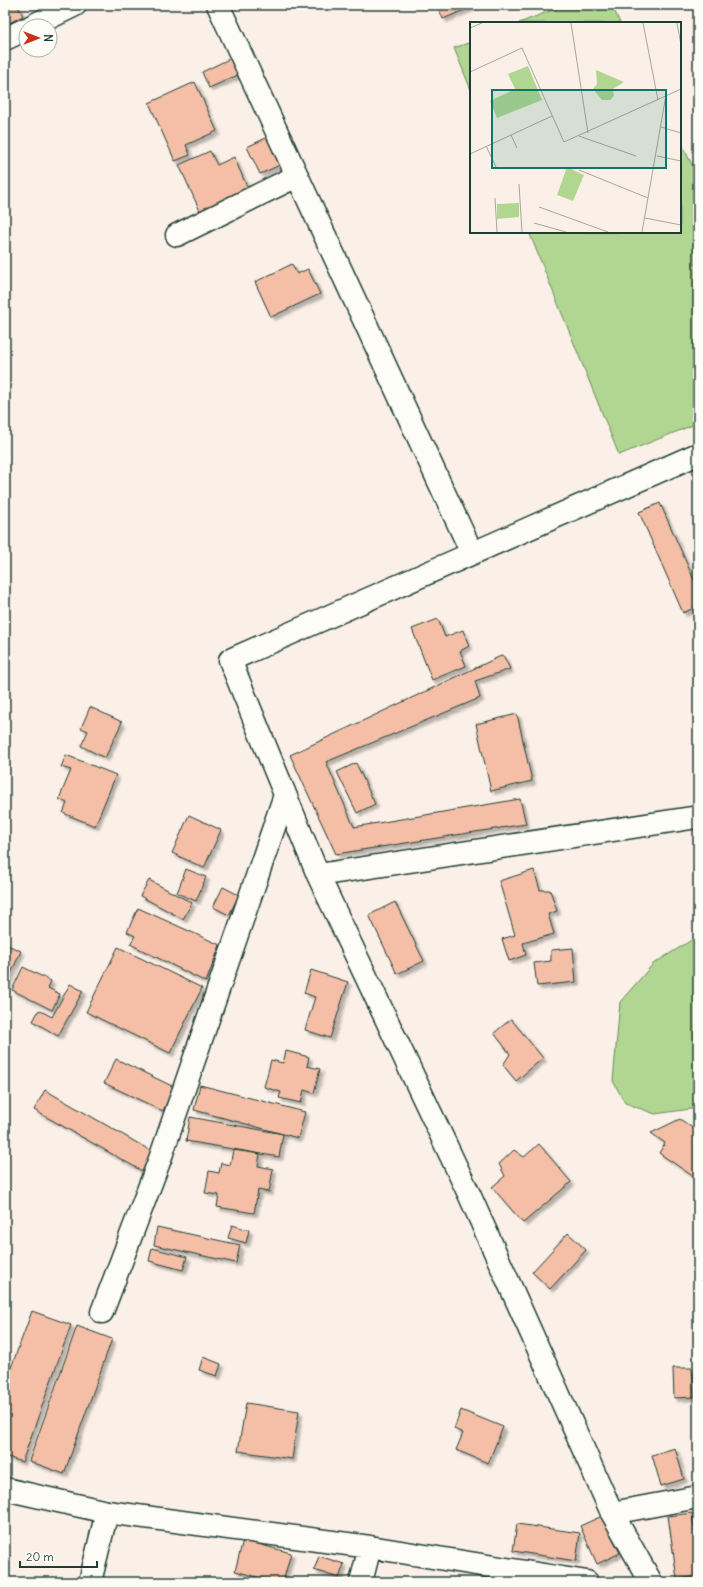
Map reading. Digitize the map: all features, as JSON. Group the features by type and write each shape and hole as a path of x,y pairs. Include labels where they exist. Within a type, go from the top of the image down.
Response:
{"street":[{"path":"48,18 75,5"},
{"path":"218,5 472,553"},
{"path":"5,39 18,33"},
{"path":"177,235 298,176"},
{"path":"651,1582 612,1513 469,1194 318,875 230,660 698,454"},
{"path":"102,1312 160,1159 285,795"},
{"path":"318,875 698,817"},
{"path":"5,1489 107,1512 370,1546 587,1582"},
{"path":"612,1513 698,1497"},
{"path":"90,1582 107,1512"},
{"path":"361,1582 370,1546"}],"green space":[{"path":"565,5 612,5 620,22 522,22"},
{"path":"470,42 470,88 454,48"},
{"path":"681,143 698,176 698,423 619,455 529,233 681,233"},
{"path":"698,936 698,1108 655,1114 625,1103 613,1081 620,1002 653,964"}],"building":[{"path":"5,5 17,5 23,16 5,25"},
{"path":"437,5 476,5 443,19"},
{"path":"231,58 238,75 209,88 202,72"},
{"path":"195,82 217,131 186,145 190,155 175,161 149,103"},
{"path":"268,137 280,165 260,174 247,147"},
{"path":"210,151 217,165 234,157 248,189 200,211 179,165"},
{"path":"292,264 297,274 308,269 320,294 271,317 255,282"},
{"path":"660,503 698,589 698,606 683,613 639,512"},
{"path":"438,619 445,637 463,630 469,646 460,651 466,666 432,680 412,629"},
{"path":"503,655 510,669 475,681 480,698 326,762 354,827 520,799 526,824 336,854 290,755"},
{"path":"90,707 122,722 105,758 81,746 88,731 81,728"},
{"path":"517,714 532,781 491,791 476,724"},
{"path":"66,755 116,775 95,826 63,813 67,803 59,799 71,770 61,767"},
{"path":"356,763 375,804 357,813 337,772"},
{"path":"189,815 221,830 204,868 172,853"},
{"path":"186,869 206,877 196,901 177,893"},
{"path":"534,870 540,890 550,890 557,911 548,914 554,934 523,943 526,955 509,961 502,939 515,935 499,881"},
{"path":"149,880 192,903 183,919 140,896"},
{"path":"223,887 239,895 229,915 213,907"},
{"path":"395,902 424,961 397,974 369,915"},
{"path":"138,908 220,945 206,982 130,944 135,936 127,932"},
{"path":"5,944 21,951 5,987"},
{"path":"118,947 202,988 170,1053 86,1012"},
{"path":"573,948 576,982 537,986 534,963 551,961 551,950"},
{"path":"23,967 51,981 48,988 60,994 52,1010 12,990"},
{"path":"311,970 348,982 330,1038 305,1030 315,997 304,993"},
{"path":"70,984 83,991 58,1036 33,1021 39,1010 52,1017"},
{"path":"511,1019 543,1058 516,1081 503,1065 510,1054 494,1033"},
{"path":"286,1051 309,1057 307,1066 320,1069 314,1093 304,1090 301,1103 279,1098 281,1092 264,1087 271,1060 283,1063"},
{"path":"116,1059 174,1087 163,1111 104,1083"},
{"path":"200,1085 305,1112 298,1138 194,1110"},
{"path":"45,1090 153,1152 142,1171 34,1110"},
{"path":"190,1117 283,1134 279,1157 186,1141"},
{"path":"680,1119 698,1132 698,1171 694,1177 659,1153 665,1143 651,1133"},
{"path":"539,1144 571,1182 523,1223 492,1187 505,1176 499,1164 514,1150 524,1157"},
{"path":"233,1150 260,1154 258,1166 273,1169 269,1192 258,1190 254,1213 217,1207 219,1195 205,1193 209,1171 219,1173 221,1163 230,1165"},
{"path":"232,1225 249,1230 246,1243 228,1238"},
{"path":"157,1227 240,1245 236,1263 154,1245"},
{"path":"568,1233 586,1250 550,1289 532,1272"},
{"path":"152,1248 187,1257 183,1270 149,1261"},
{"path":"32,1311 71,1325 22,1462 5,1456 5,1384"},
{"path":"77,1326 112,1339 64,1474 29,1461"},
{"path":"203,1357 221,1364 217,1376 199,1370"},
{"path":"673,1368 692,1368 694,1397 674,1398"},
{"path":"246,1403 299,1411 292,1459 238,1451"},
{"path":"461,1410 503,1427 488,1463 456,1450 463,1433 454,1429"},
{"path":"675,1448 684,1479 661,1486 652,1455"},
{"path":"692,1513 698,1557 698,1576 677,1579 668,1516"},
{"path":"602,1516 620,1553 597,1564 580,1526"},
{"path":"517,1524 580,1533 576,1561 513,1551"},
{"path":"243,1540 291,1553 283,1582 276,1582 235,1571"},
{"path":"319,1556 344,1564 339,1578 314,1570"}]}
